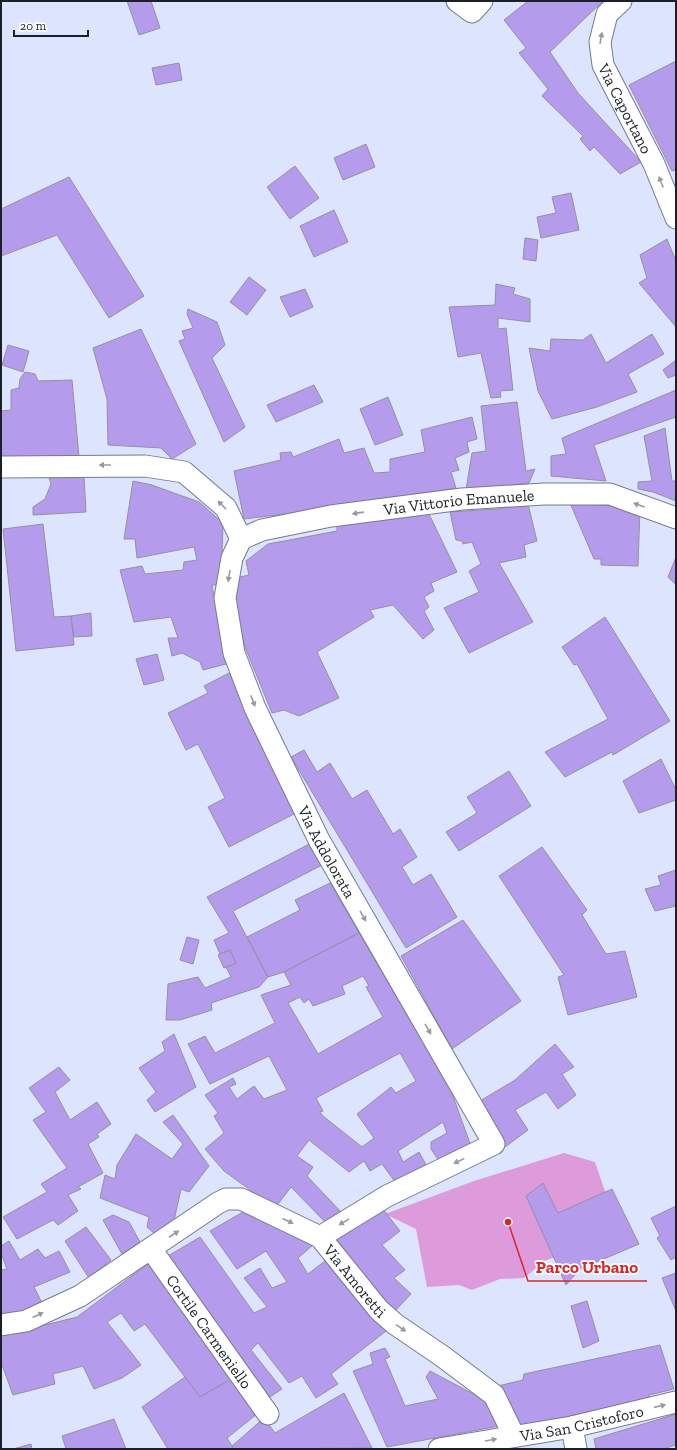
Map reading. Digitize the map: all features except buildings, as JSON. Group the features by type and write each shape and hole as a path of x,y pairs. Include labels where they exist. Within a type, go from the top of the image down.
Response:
{"street":[{"path":"457,1 472,12 482,1"},
{"name":"Via Caportano","path":"621,1 607,14 600,42 603,65 654,164 676,218"},
{"path":"1,467 145,466 184,472 226,508 241,539"},
{"name":"Via Vittorio Emanuele","path":"241,539 262,530 331,516 462,499 544,494 610,494 676,518"},
{"name":"Via Addolorata","path":"241,539 232,558 225,598 234,653 256,708 319,840 494,1144 387,1196 320,1237"},
{"name":"Via Amoretti","path":"1,1325 26,1321 80,1296 226,1199 241,1199 320,1237 379,1310 395,1324 442,1356 494,1395 514,1436"},
{"name":"Cortile Carmeniello","path":"151,1249 268,1414"},
{"name":"Via San Cristoforo","path":"439,1449 572,1427 676,1402"},
{"path":"572,1427 576,1449"}],"shaded area":[{"path":"564,1153 595,1162 624,1247 591,1247 546,1260 524,1278 500,1279 472,1290 459,1285 427,1287 416,1229 385,1214 474,1181"}],"place":[{"name":"Parco Urbano","path":"508,1222"}]}
